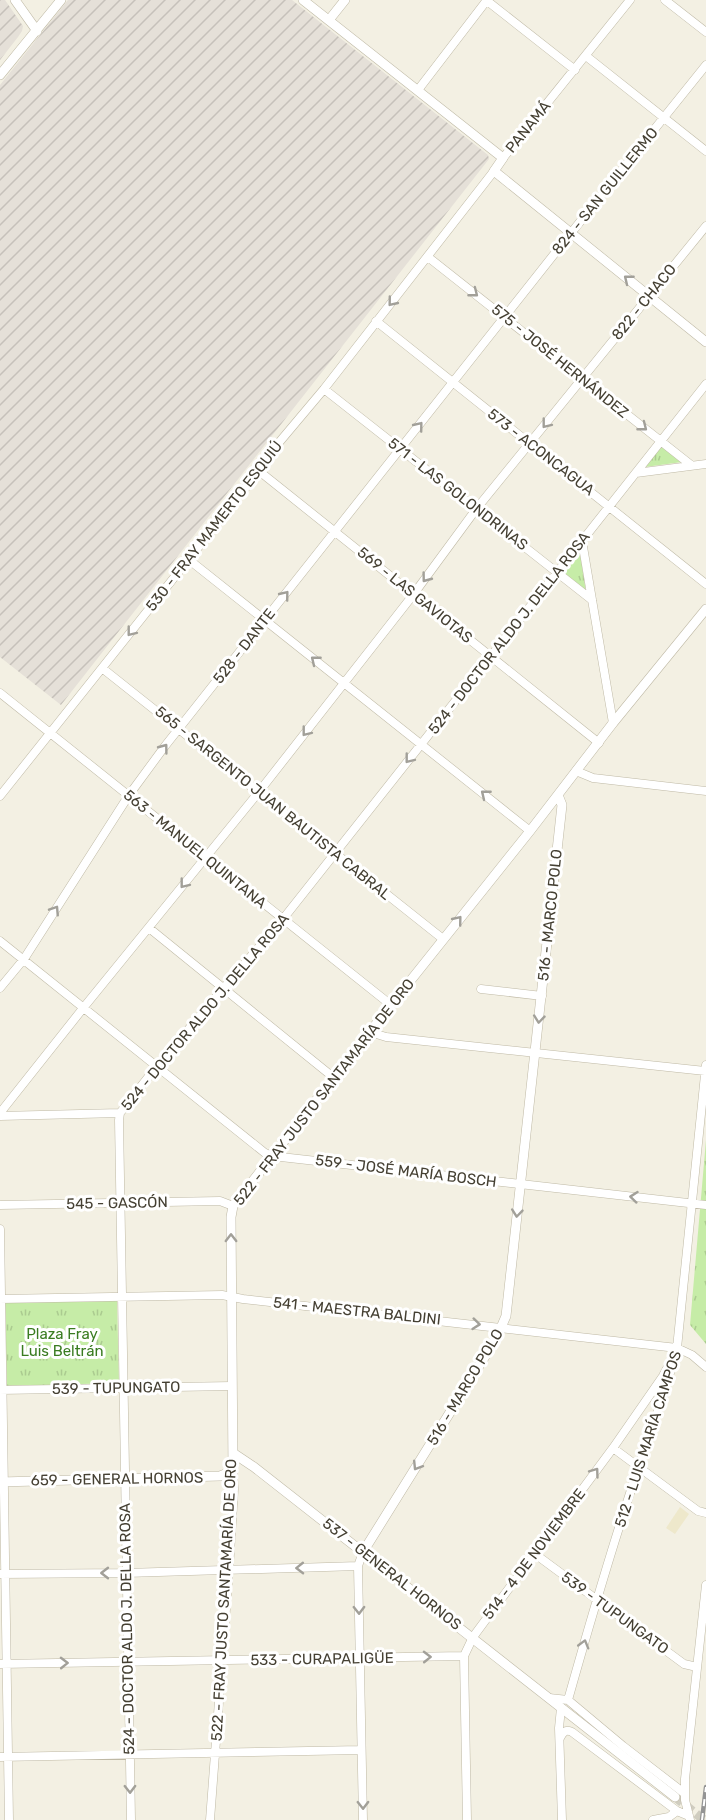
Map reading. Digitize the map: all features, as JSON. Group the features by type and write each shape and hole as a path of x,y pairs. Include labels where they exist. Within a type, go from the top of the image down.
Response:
{"street":[{"path":"15,0 37,31"},
{"path":"0,75 61,0"},
{"path":"303,0 503,158"},
{"path":"329,20 345,0"},
{"path":"417,90 486,0 574,70"},
{"name":"PANAMÁ","path":"428,256 503,158 630,0"},
{"path":"665,0 706,32"},
{"path":"586,56 706,151"},
{"name":"824 - SAN GUILLERMO","path":"505,317 706,65"},
{"path":"494,171 706,342"},
{"name":"822 - CHACO","path":"0,1115 84,1007 258,793 413,595 477,508 706,226"},
{"name":"575 - JOSÉ HERNÁNDEZ","path":"428,256 691,465"},
{"name":"530 - FRAY MAMERTO ESQUIÚ","path":"0,796 428,256"},
{"name":"528 - DANTE","path":"0,988 24,959 129,795 505,317"},
{"name":"573 - ACONCAGUA","path":"376,321 706,584"},
{"name":"524 - DOCTOR ALDO J. DELLA ROSA","path":"131,1820 120,1113 157,1066 283,919 706,384"},
{"name":"571 - LAS GOLONDRINAS","path":"324,389 592,600"},
{"path":"636,474 706,464"},
{"name":"569 - LAS GAVIOTAS","path":"259,471 599,743"},
{"path":"582,541 613,723"},
{"path":"188,559 530,831"},
{"name":"522 - FRAY JUSTO SANTAMARÍA DE ORO","path":"210,1820 234,1489 231,1296 233,1206 613,723 706,609"},
{"name":"565 - SARGENTO JUAN BAUTISTA CABRAL","path":"102,668 443,939"},
{"name":"563 - MANUEL QUINTANA","path":"0,693 391,1005"},
{"path":"576,771 593,778 706,791"},
{"name":"516 - MARCO POLO","path":"363,1820 358,1566 363,1552 502,1327 506,1316 562,805 558,795"},
{"path":"149,928 333,1077"},
{"name":"559 - JOSÉ MARÍA BOSCH","path":"0,941 265,1153 272,1156 706,1205"},
{"path":"481,989 542,996"},
{"path":"370,1032 386,1037 705,1071"},
{"name":"512 - LUIS MARÍA CAMPOS","path":"562,1820 560,1718 677,1348 706,1065"},
{"path":"0,1115 120,1113"},
{"name":"545 - GASCÓN","path":"0,1205 220,1201 233,1206"},
{"path":"0,1229 4,1757 9,1820"},
{"name":"541 - MAESTRA BALDINI","path":"1,1299 231,1296 677,1348 692,1355 706,1367"},
{"name":"514 - 4 DE NOVIEMBRE","path":"467,1820 464,1656 473,1637 613,1448 663,1376 677,1348"},
{"name":"539 - TUPUNGATO","path":"1,1390 232,1386"},
{"path":"613,1448 698,1511 706,1513"},
{"name":"537 - GENERAL HORNOS","path":"233,1453 254,1467 549,1698 565,1704 622,1746 680,1795"},
{"name":"659 - GENERAL HORNOS","path":"1,1482 220,1476 232,1471"},
{"name":"539 - TUPUNGATO","path":"535,1554 684,1664 698,1667"},
{"path":"2,1574 358,1566"},
{"path":"689,1818 680,1795 698,1667 706,1585"},
{"name":"533 - CURAPALIGÜE","path":"3,1664 464,1656"},
{"name":"537 - GENERAL HORNOS","path":"565,1704 616,1751 680,1795"},
{"path":"560,1738 566,1731 572,1732 689,1818"},
{"path":"4,1757 362,1750"},
{"path":"653,1820 669,1817 677,1811"}],"shaded area":[{"path":"0,0 5,0 23,26 18,37 0,60"},
{"path":"68,0 292,0 488,155 489,159 61,705 0,657 0,85"},
{"path":"680,1507 689,1514 675,1534 666,1528"}],"green space":[{"path":"661,446 682,462 645,467"},
{"path":"579,546 586,592 561,570"},
{"path":"706,1140 706,1344 690,1325"},
{"name":"Plaza Fray Luis Beltrán","path":"117,1299 119,1383 7,1386 5,1301"}],"tunnel":[{"path":"675,1797 704,1820"}],"railway":[{"path":"702,1820 706,1787"}]}
